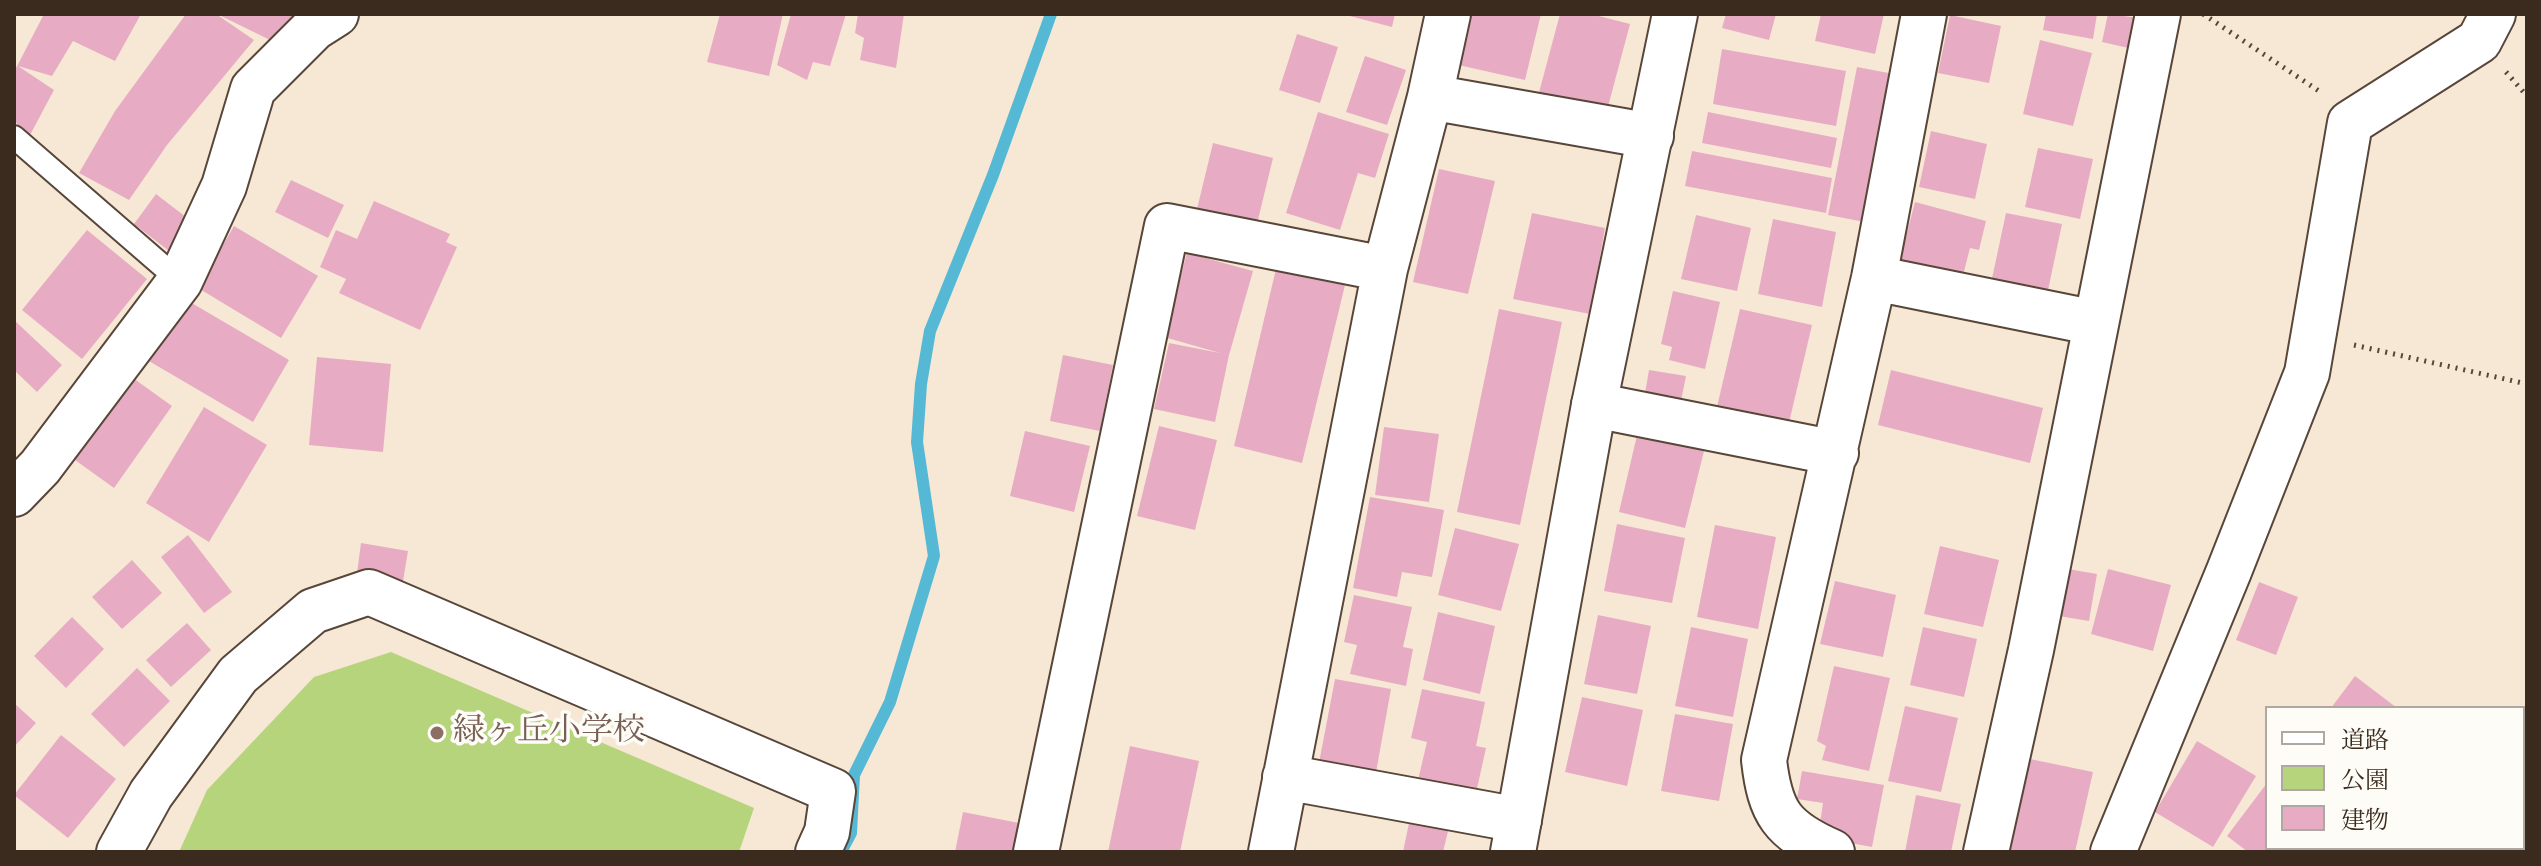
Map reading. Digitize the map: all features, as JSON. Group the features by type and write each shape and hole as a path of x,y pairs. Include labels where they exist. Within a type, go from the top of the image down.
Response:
{"street":[{"path":"14,494 40,467 180,281 224,186 253,89 314,28 336,14"},
{"path":"1271,852 1385,269 1430,97 1448,14"},
{"path":"1285,777 1516,836 1594,405 1675,14"},
{"path":"1832,852 1804,838 1779,815 1768,795 1764,760 1874,278 1924,14"},
{"path":"1986,852 2031,650 2158,14"},
{"path":"2113,852 2224,585 2307,373 2350,123 2479,41 2493,14"},
{"path":"1430,97 1651,136"},
{"path":"1036,852 1167,226 1385,269"},
{"path":"1874,278 2096,323"},
{"path":"1594,405 1836,453"},
{"path":"119,852 151,794 238,675 313,611 369,592 833,791 827,832 818,852"}],"lane":[{"path":"14,137 180,281"}],"path":[{"path":"2203,14 2359,118"},
{"path":"2314,336 2527,384"}],"green space":[{"name":"緑ヶ丘小学校","path":"391,652 754,808 739,852 179,852 207,790 314,677"}],"building":[{"path":"44,14 141,14 115,61 73,41 52,76 18,66 54,90 30,135 14,121 14,72"},
{"path":"186,14 216,14 254,40 167,145 129,200 79,173 115,111"},
{"path":"217,14 295,14 270,40"},
{"path":"720,14 783,14 769,76 707,62"},
{"path":"791,14 846,14 830,66 813,62 807,80 777,65"},
{"path":"858,14 904,14 896,68 860,60 864,38 855,33"},
{"path":"1342,14 1395,14 1392,27"},
{"path":"1466,14 1541,14 1525,80 1454,64"},
{"path":"1560,14 1591,14 1630,24 1605,118 1537,100"},
{"path":"1726,14 1776,14 1769,40 1722,28"},
{"path":"1821,14 1884,14 1875,54 1815,41"},
{"path":"2046,14 2097,14 2093,39 2043,30"},
{"path":"2108,14 2139,18 2133,49 2102,42"},
{"path":"1950,15 2001,26 1989,83 1938,73"},
{"path":"1297,34 1338,47 1320,103 1279,90"},
{"path":"2040,40 2092,53 2073,126 2023,114"},
{"path":"1722,49 1846,71 1836,126 1713,104"},
{"path":"1365,56 1406,70 1387,125 1346,112"},
{"path":"1857,67 1899,75 1870,223 1828,215"},
{"path":"1318,112 1389,134 1375,178 1358,173 1340,230 1286,213"},
{"path":"1708,112 1837,138 1831,168 1702,143"},
{"path":"1931,131 1987,144 1975,199 1919,187"},
{"path":"1213,143 1273,158 1256,228 1196,213"},
{"path":"2038,148 2093,159 2080,219 2025,207"},
{"path":"1692,151 1832,178 1826,213 1685,186"},
{"path":"1439,169 1495,181 1468,294 1413,282"},
{"path":"291,180 344,205 328,238 275,212"},
{"path":"156,194 195,224 173,254 134,224"},
{"path":"374,201 450,234 446,242 457,247 420,330 339,293 346,279 320,267 336,230 357,239"},
{"path":"1915,202 1986,221 1979,250 1970,248 1961,283 1898,267"},
{"path":"1532,213 1605,228 1590,314 1513,299"},
{"path":"2006,213 2062,224 2047,295 1991,283"},
{"path":"1696,215 1751,228 1737,291 1681,279"},
{"path":"1773,219 1836,232 1822,307 1758,294"},
{"path":"234,226 318,276 281,338 198,288"},
{"path":"87,230 147,279 82,359 22,310"},
{"path":"1187,253 1253,271 1229,355 1215,422 1154,409 1169,343 1220,353 1164,337"},
{"path":"1276,269 1345,285 1302,463 1234,446"},
{"path":"1673,291 1720,302 1705,369 1669,360 1672,347 1661,344"},
{"path":"178,295 289,360 253,422 142,357"},
{"path":"1499,309 1562,322 1520,525 1457,512"},
{"path":"1740,309 1812,325 1788,427 1716,411"},
{"path":"14,320 62,365 37,392 14,370"},
{"path":"1063,355 1113,365 1100,431 1050,421"},
{"path":"317,357 391,364 383,452 309,445"},
{"path":"1649,370 1686,376 1680,406 1644,399"},
{"path":"1891,370 2043,408 2030,463 1878,425"},
{"path":"126,373 172,406 114,488 68,455"},
{"path":"204,407 267,445 209,542 146,503"},
{"path":"1159,426 1217,440 1195,530 1137,516"},
{"path":"1384,427 1439,434 1429,502 1375,495"},
{"path":"1025,431 1090,446 1074,512 1010,496"},
{"path":"1638,431 1705,447 1685,528 1619,512"},
{"path":"1370,497 1444,510 1432,577 1402,572 1397,597 1353,588"},
{"path":"1617,524 1685,538 1672,603 1604,591"},
{"path":"1715,525 1776,537 1758,629 1697,617"},
{"path":"1455,528 1519,544 1501,611 1438,595"},
{"path":"188,535 232,592 204,613 161,557"},
{"path":"361,543 408,551 403,581 357,573"},
{"path":"1940,546 1999,560 1983,627 1924,614"},
{"path":"132,560 162,593 122,629 92,597"},
{"path":"2062,568 2097,574 2089,621 2053,615"},
{"path":"2108,569 2171,585 2153,651 2091,634"},
{"path":"1835,581 1896,595 1883,657 1820,644"},
{"path":"2259,582 2298,597 2276,655 2236,640"},
{"path":"1354,595 1412,607 1403,647 1413,649 1406,686 1350,674 1357,645 1344,642"},
{"path":"1438,612 1495,626 1480,694 1423,680"},
{"path":"1598,615 1651,626 1637,694 1584,684"},
{"path":"72,617 104,649 66,688 34,656"},
{"path":"187,623 211,650 171,687 146,660"},
{"path":"1691,627 1748,639 1733,717 1675,706"},
{"path":"1923,627 1977,639 1964,697 1910,685"},
{"path":"1834,666 1890,678 1869,771 1822,760 1826,746 1817,741"},
{"path":"137,668 170,701 124,747 91,714"},
{"path":"2355,676 2394,706 2332,706"},
{"path":"1335,679 1391,689 1375,778 1318,768"},
{"path":"1422,689 1485,702 1476,746 1486,748 1476,793 1418,780 1427,742 1411,738"},
{"path":"1582,697 1643,710 1627,786 1565,772"},
{"path":"14,703 36,723 14,747"},
{"path":"1905,706 1958,718 1941,792 1888,781"},
{"path":"1675,714 1733,724 1719,801 1661,791"},
{"path":"61,735 116,779 68,838 14,795"},
{"path":"2197,741 2256,776 2213,847 2155,812"},
{"path":"1130,746 1199,761 1180,852 1108,852"},
{"path":"2025,758 2093,772 2075,852 2005,852"},
{"path":"1802,771 1884,785 1872,847 1818,837 1823,803 1797,799"},
{"path":"2265,786 2265,850 2292,850 2248,852 2227,836"},
{"path":"1916,795 1961,804 1951,852 1905,852"},
{"path":"963,812 1024,824 1019,852 955,852"},
{"path":"1410,818 1449,827 1443,852 1403,852"}],"waterway":[{"path":"841,852 851,833 854,775 890,702 934,556 917,442 921,384 930,331 993,175 1051,14"}],"place":[{"name":"緑ヶ丘小学校","path":"437,733"}]}
